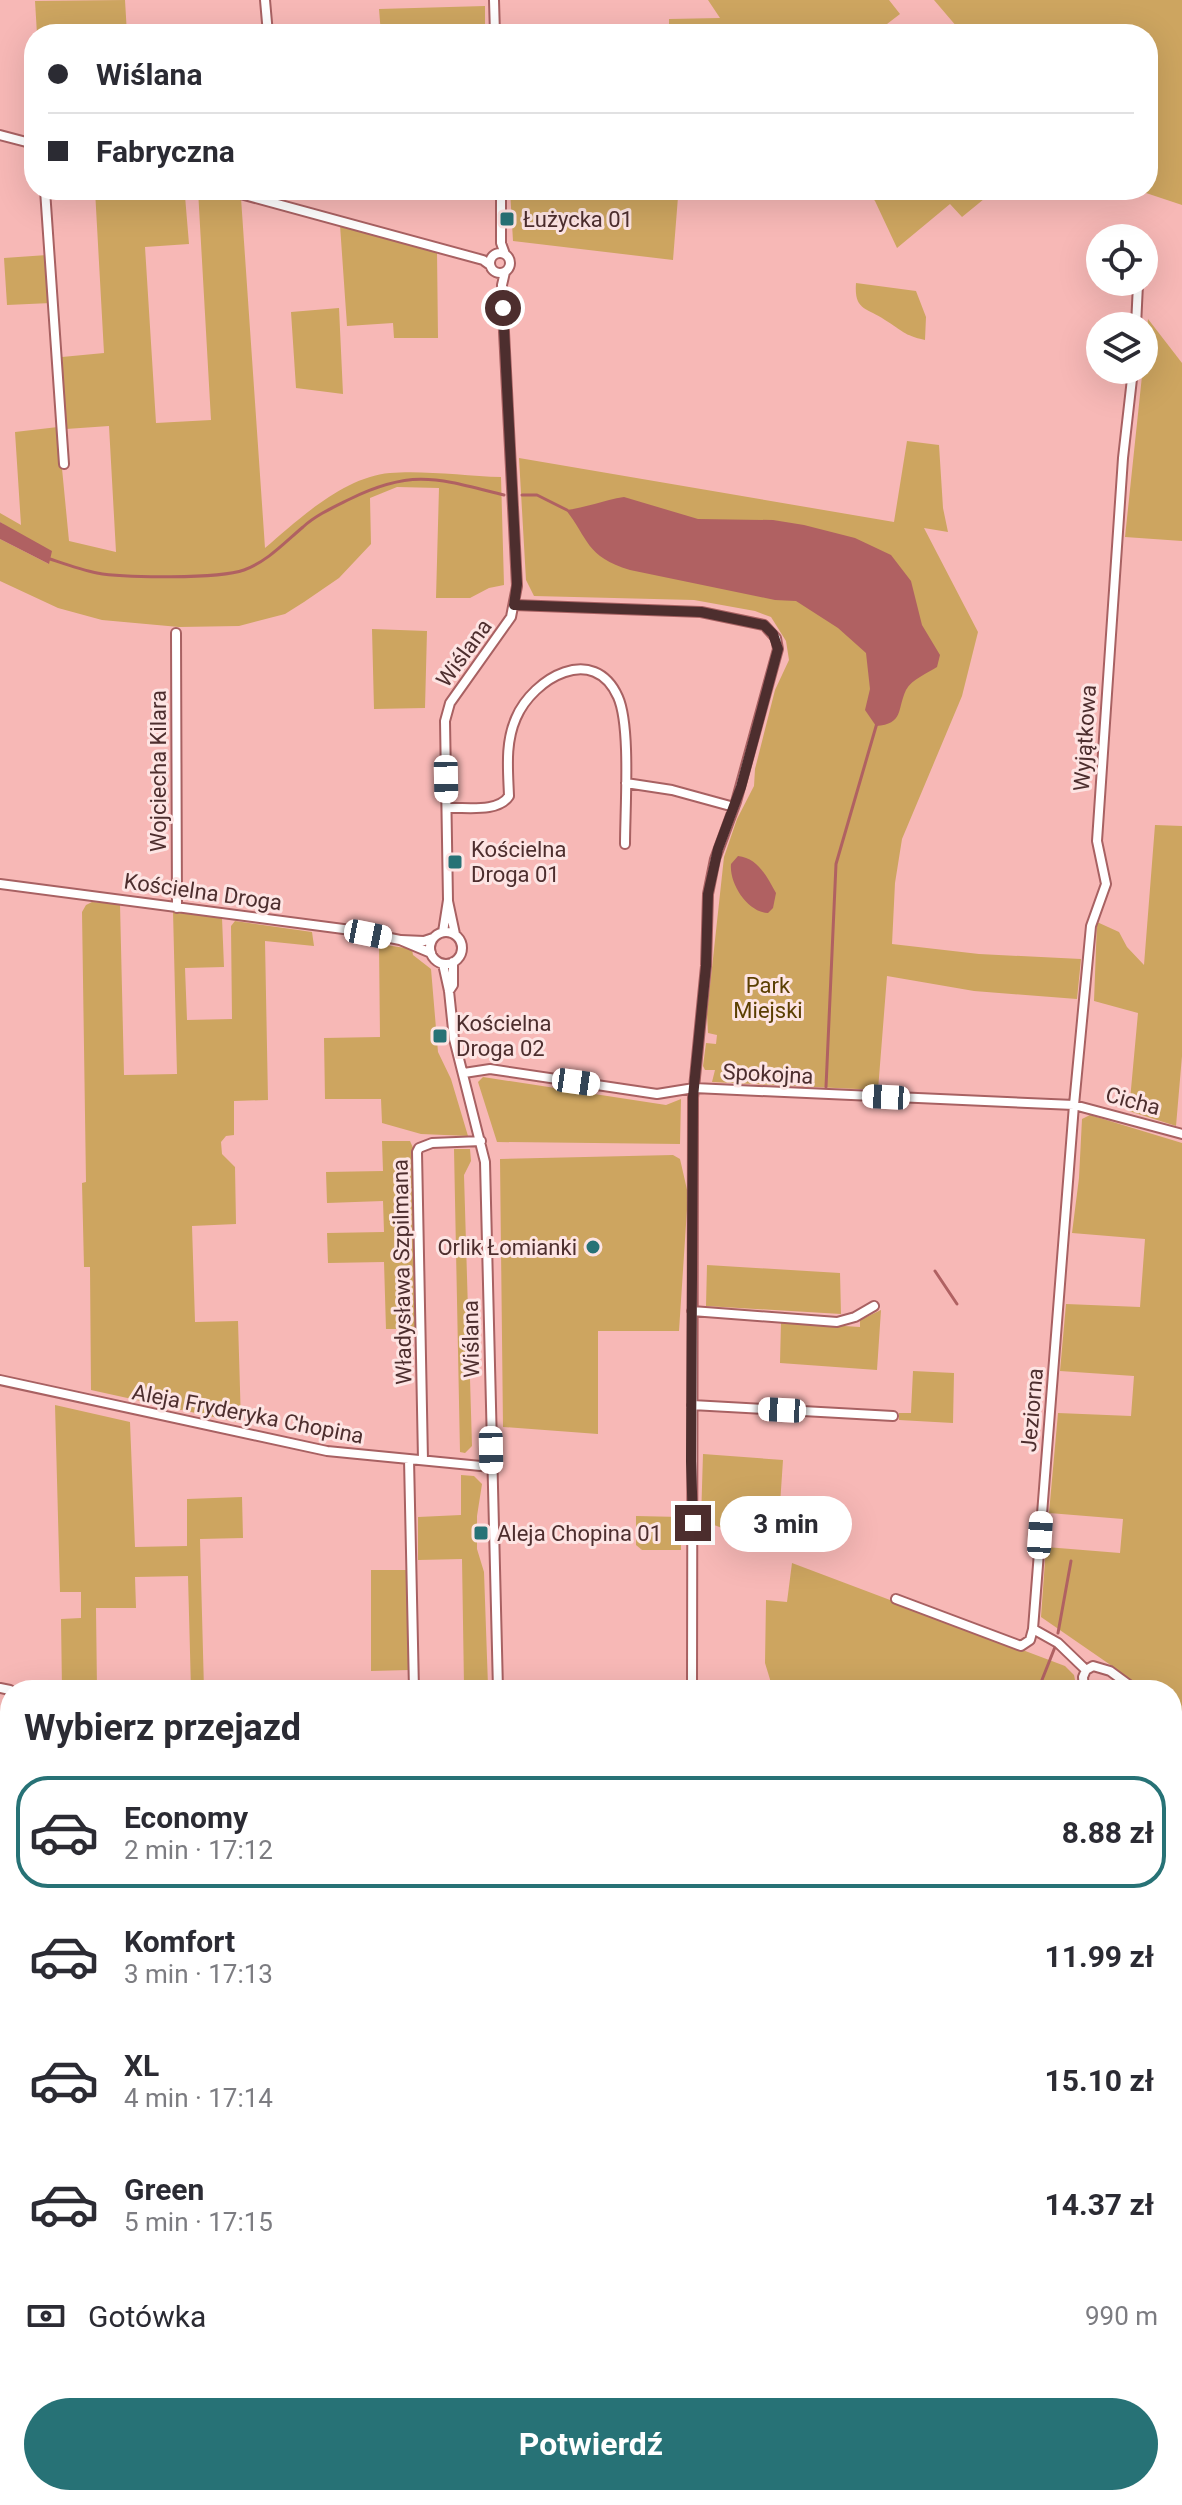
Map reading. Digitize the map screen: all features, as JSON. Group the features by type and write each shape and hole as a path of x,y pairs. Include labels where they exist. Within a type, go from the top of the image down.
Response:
{"street":[{"path":"265,0 267,24"},
{"path":"494,0 495,24"},
{"path":"0,135 24,141"},
{"path":"46,200 64,464"},
{"path":"265,200 510,262 501,273 493,258"},
{"path":"493,258 501,243 501,200"},
{"name":"Wiślana","path":"443,932 448,900 445,721 450,703 507,624 517,584 501,273"},
{"name":"Wyjątkowa","path":"1074,1105 1091,926 1106,884 1097,841 1123,458 1131,384"},
{"path":"514,605 691,610 757,622 769,629 776,638 778,649 734,807 711,875 694,1088 692,1680"},
{"name":"Wojciecha Kilara","path":"176,633 177,908"},
{"path":"447,808 497,806 506,801 509,796 508,750 517,715 525,701 540,685 568,670 584,669 598,674 617,693 622,714 626,783 625,844"},
{"path":"626,783 672,790 734,807"},
{"name":"Kościelna Droga","path":"0,884 351,930 400,940 424,941 433,938"},
{"name":"Wiślana","path":"448,900 455,934"},
{"path":"443,932 455,934 459,938 461,955 453,962 443,964 431,953 433,938 443,932"},
{"name":"Kościelna Droga","path":"400,940 431,953"},
{"name":"Wiślana","path":"449,991 453,985 453,962"},
{"name":"Wiślana","path":"443,964 454,1039 485,1162 498,1680"},
{"name":"Spokojna","path":"464,1073 494,1069 657,1094 694,1088 1074,1105"},
{"name":"Cicha","path":"1074,1105 1182,1134"},
{"name":"Jeziorna","path":"1033,1629 1074,1105"},
{"name":"Władysława Szpilmana","path":"423,1460 417,1152 419,1148 432,1143 481,1141"},
{"path":"692,1311 837,1322 855,1317 874,1306"},
{"name":"Aleja Fryderyka Chopina","path":"0,1380 327,1451 491,1467"},
{"path":"692,1405 893,1416"},
{"path":"409,1459 414,1680"},
{"path":"896,1599 1021,1646 1030,1640 1033,1629 1058,1643 1086,1670"},
{"path":"1083,1680 1086,1670 1093,1666 1110,1671 1122,1680"}],"green space":[{"path":"125,0 126,24 36,24 35,1"},
{"path":"708,0 889,0 900,14 887,24 669,24 669,19 720,18"},
{"path":"934,0 1182,0 1182,205 1158,197 1158,24 954,24"},
{"path":"485,6 485,24 380,24 379,9"},
{"path":"96,200 185,200 189,244 145,247 156,423 211,420 199,200 241,200 265,548 338,491 372,476 416,472 501,477 504,585 489,588 470,598 436,598 439,488 397,487 370,498 371,544 339,578 285,614 239,626 179,627 102,620 58,608 0,581 0,539 49,564 18,534 0,522 0,513 21,525 15,432 58,427 69,541 116,552 109,426 66,429 62,357 104,353"},
{"path":"511,200 678,200 673,260 513,241"},
{"path":"983,200 962,217 950,204 897,248 875,201"},
{"path":"340,225 437,251 438,338 394,338 393,323 347,326"},
{"path":"47,255 51,303 7,305 4,258"},
{"path":"856,283 916,291 926,317 925,340 907,334 859,304"},
{"path":"339,308 343,394 296,388 291,312"},
{"path":"1158,332 1182,363 1182,541 1125,537 1141,384 1158,384"},
{"name":"Park Miejski","path":"907,441 939,445 943,508 948,532 924,528 978,632 962,696 902,839 895,883 892,944 979,954 1081,959 1077,999 974,991 887,976 878,1090 712,1082 715,1070 705,1070 703,1066 706,1043 716,1044 717,1035 708,1033 707,1014 724,857 737,819 754,786 755,769 775,690 789,660 786,641 771,617 755,611 694,600 534,596 526,580 519,458 894,522"},
{"path":"372,629 427,631 425,708 374,709"},
{"path":"1155,825 1182,826 1182,1056 1176,1126 1129,1111 1138,1013 1094,1001 1097,922 1119,932 1127,947 1144,965"},
{"path":"92,902 120,904 124,1075 177,1074 173,911 222,918 224,967 185,968 187,1020 232,1019 231,926 235,921 312,932 314,946 265,941 268,1100 234,1101 234,1135 226,1136 221,1142 222,1154 235,1167 236,1224 192,1226 195,1322 238,1321 241,1423 91,1390 90,1267 84,1267 82,1183 86,1182 82,912"},
{"path":"379,944 412,949 413,955 431,969 438,1052 451,1079 468,1136 421,1134 382,1123 381,1099 325,1099 324,1038 380,1037"},
{"path":"483,1077 666,1105 681,1099 680,1144 497,1142 478,1082"},
{"path":"1090,1115 1182,1143 1182,1680 1128,1680 1041,1617 1046,1547 1120,1553 1123,1519 1049,1513 1058,1413 1131,1416 1134,1376 1060,1371 1066,1304 1140,1307 1145,1239 1072,1233 1082,1119"},
{"path":"382,1141 410,1141 414,1150 417,1329 386,1329 384,1262 328,1263 327,1233 384,1232 383,1201 327,1203 326,1172 383,1171"},
{"path":"454,1149 470,1149 471,1161 464,1175 472,1446 465,1453 460,1452"},
{"name":"Orlik Łomianki","path":"673,1155 680,1159 688,1194 679,1331 598,1331 598,1434 503,1427 500,1159"},
{"path":"707,1265 840,1273 841,1314 706,1306"},
{"path":"881,1310 877,1370 780,1363 781,1322 860,1327 860,1320"},
{"path":"913,1371 954,1373 953,1423 899,1420 899,1413 911,1413"},
{"path":"55,1405 130,1422 135,1547 187,1546 187,1499 242,1497 243,1538 200,1539 204,1680 191,1680 188,1576 135,1577 136,1608 96,1608 97,1680 62,1680 61,1619 81,1618 81,1592 60,1592"},
{"path":"703,1454 783,1460 777,1549 701,1520"},
{"path":"461,1475 474,1476 482,1484 477,1516 477,1549 484,1572 488,1680 464,1680 462,1559 418,1560 418,1517 461,1515"},
{"path":"636,1516 681,1517 681,1550 642,1550 636,1545"},
{"path":"792,1563 1065,1666 1075,1680 770,1680 765,1663 766,1600 787,1602"},
{"path":"371,1570 407,1570 409,1670 371,1671"}],"shaded area":[{"path":"624,497 698,519 773,520 804,525 855,538 891,555 911,581 922,625 940,655 937,667 909,686 895,719 876,726 865,710 870,689 866,653 838,628 796,601 775,600 630,570 596,553 566,510"},
{"path":"0,522 52,551 49,564 0,539"},
{"path":"738,856 756,864 776,893 773,908 768,913 753,908 736,888 731,864"}],"waterway":[{"path":"50,559 110,575 171,577 232,573 261,562 325,512 372,489 392,483 426,479 504,495"},
{"path":"522,495 537,495 567,510"},
{"path":"826,1087 836,864 877,723"},
{"path":"935,1271 957,1304"},
{"path":"1058,1633 1071,1561"},
{"path":"1042,1680 1055,1647"}],"place":[{"name":"Łużycka 01","path":"507,219"},
{"name":"Kościelna Droga 01","path":"455,862"},
{"name":"Kościelna Droga 02","path":"440,1036"},
{"name":"Orlik Łomianki","path":"593,1247"},
{"name":"Aleja Chopina 01","path":"481,1533"}],"route":[{"path":"503,308 517,584 514,605 691,610 764,625 776,638 778,649 741,787 718,849 708,894 706,966 693,1097 693,1523"}]}
